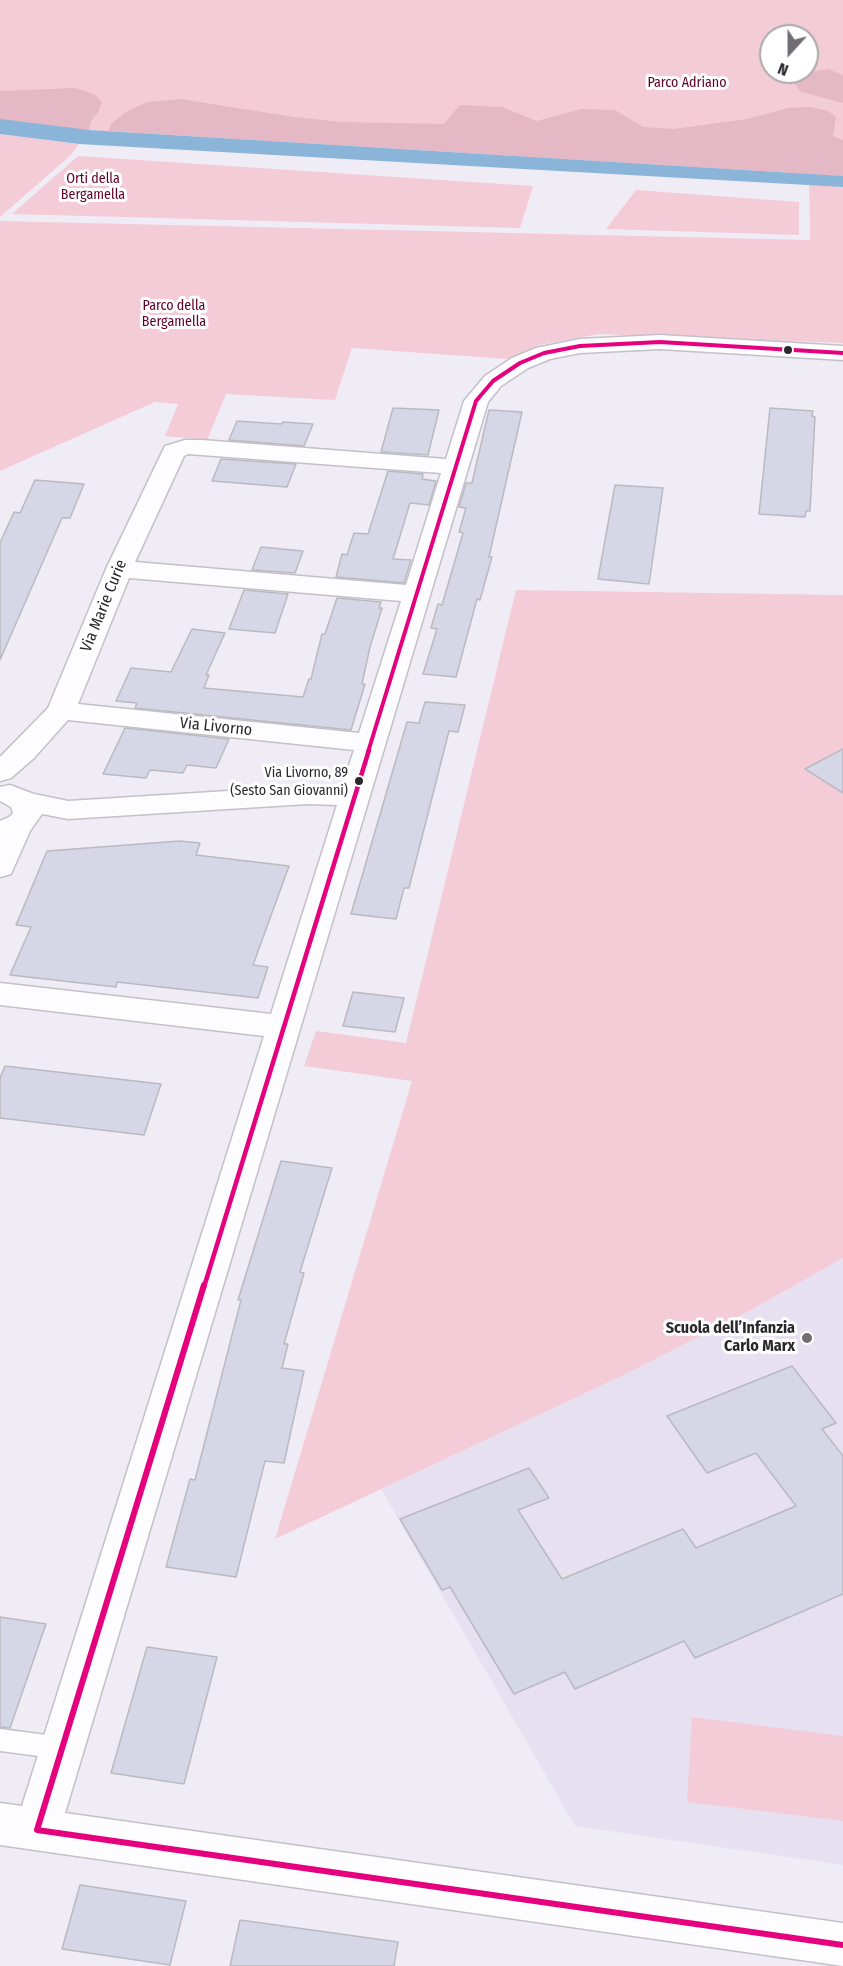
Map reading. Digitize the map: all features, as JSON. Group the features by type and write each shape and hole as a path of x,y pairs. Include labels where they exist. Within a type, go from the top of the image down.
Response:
{"street":[{"path":"843,353 642,341 589,344 544,353 508,370 481,392 473,409 455,466 62,1748 19,1827 843,1945"},
{"name":"Via Marie Curie","path":"0,772 22,753 61,711 119,569 174,451 185,447 202,447 455,466"},
{"path":"119,569 416,594"},
{"name":"Via Livorno","path":"61,711 370,743"},
{"path":"0,867 13,812 17,773 22,753"},
{"path":"13,812 308,795 354,796"},
{"path":"0,994 284,1026"}],"lane":[{"path":"0,1740 62,1748"}],"shaded area":[{"path":"828,69 843,75 843,103 801,92 795,84 819,84 819,70"},
{"path":"74,88 94,94 102,102 91,121 89,130 0,125 0,91"},
{"path":"180,99 342,122 444,124 460,105 502,107 537,121 581,109 615,110 643,127 674,129 747,119 788,108 810,107 828,111 836,117 833,136 843,140 843,176 108,131 112,123 126,112 147,102"},
{"path":"843,1258 843,1865 575,1826 381,1489 628,1373 751,1310"}],"green space":[{"path":"0,0 843,0 843,343 599,334 539,345 507,359 352,348 335,400 226,394 207,440 165,436 178,404 155,402 0,471 0,221 810,240 809,174 89,130 0,119"},
{"path":"0,134 79,144 71,155 0,217"},
{"name":"Orti della Bergamella","path":"78,156 533,186 520,228 12,214"},
{"path":"636,190 799,202 799,235 606,229"},
{"path":"516,590 843,595 843,1258 751,1310 628,1373 275,1539 412,1081 304,1066 316,1031 406,1043"},
{"path":"692,1717 843,1736 843,1821 687,1802"}],"water":[{"path":"0,119 89,130 843,176 843,187 79,144 0,134"}],"building":[{"path":"393,408 439,410 428,455 381,452"},
{"path":"770,408 813,411 812,416 815,417 810,511 806,511 805,517 759,514"},
{"path":"489,410 522,412 489,557 492,557 480,600 477,599 456,677 423,674 437,629 431,628 438,604 442,605 463,533 459,532 466,508 459,507 466,483 472,483"},
{"path":"237,421 313,424 304,446 229,440"},
{"path":"221,459 296,464 287,487 212,481"},
{"path":"388,471 423,474 422,479 436,481 429,505 410,503 393,559 411,560 404,583 336,577 342,554 347,555 354,533 368,534"},
{"path":"35,480 84,484 70,518 62,518 0,660 0,543 14,512 20,513"},
{"path":"615,485 663,488 649,584 598,579"},
{"path":"261,547 303,551 295,573 252,570"},
{"path":"244,590 288,594 275,633 229,629"},
{"path":"337,598 381,602 379,608 382,608 370,647 362,684 365,684 351,730 135,708 137,703 116,701 131,668 171,672 192,629 225,633 206,675 209,675 204,688 303,697 309,679 311,679 322,634 325,634"},
{"path":"425,702 465,705 458,732 449,731 409,888 404,888 396,919 351,914 407,722 419,723"},
{"path":"125,728 229,739 216,768 187,765 183,773 150,770 146,778 103,774"},
{"path":"843,749 843,793 805,769"},
{"path":"180,841 200,843 196,855 289,866 253,965 268,967 258,998 117,982 116,987 10,975 31,927 16,925 47,851"},
{"path":"353,992 404,998 395,1032 343,1026"},
{"path":"5,1066 161,1084 144,1135 0,1118 0,1078"},
{"path":"281,1161 332,1168 300,1272 304,1273 284,1344 288,1344 282,1368 304,1371 284,1463 265,1461 236,1577 166,1567 190,1479 195,1480 241,1300 238,1300"},
{"path":"792,1366 836,1423 822,1429 843,1456 843,1594 695,1658 684,1641 575,1689 565,1672 514,1694 450,1587 442,1590 400,1519 529,1468 549,1498 518,1510 562,1579 683,1529 696,1548 796,1506 756,1453 707,1473 667,1416"},
{"path":"0,1617 46,1624 10,1728 0,1727"},
{"path":"147,1647 217,1657 184,1784 111,1773"},
{"path":"80,1885 186,1901 170,1965 62,1949"},
{"path":"240,1920 398,1942 394,1966 230,1966"}],"transit line":[{"path":"37,1830 476,401 493,381 520,363 544,353 580,346 660,342 843,353"},
{"path":"37,1830 843,1945"}],"place":[{"name":"Via Livorno, 89 (Sesto San Giovanni)","path":"359,781"},
{"name":"Scuola dell’Infanzia Carlo Marx","path":"807,1338"}],"park label":[{"name":"Parco Adriano","path":"687,83"},
{"name":"Parco della Bergamella","path":"174,314"}]}
